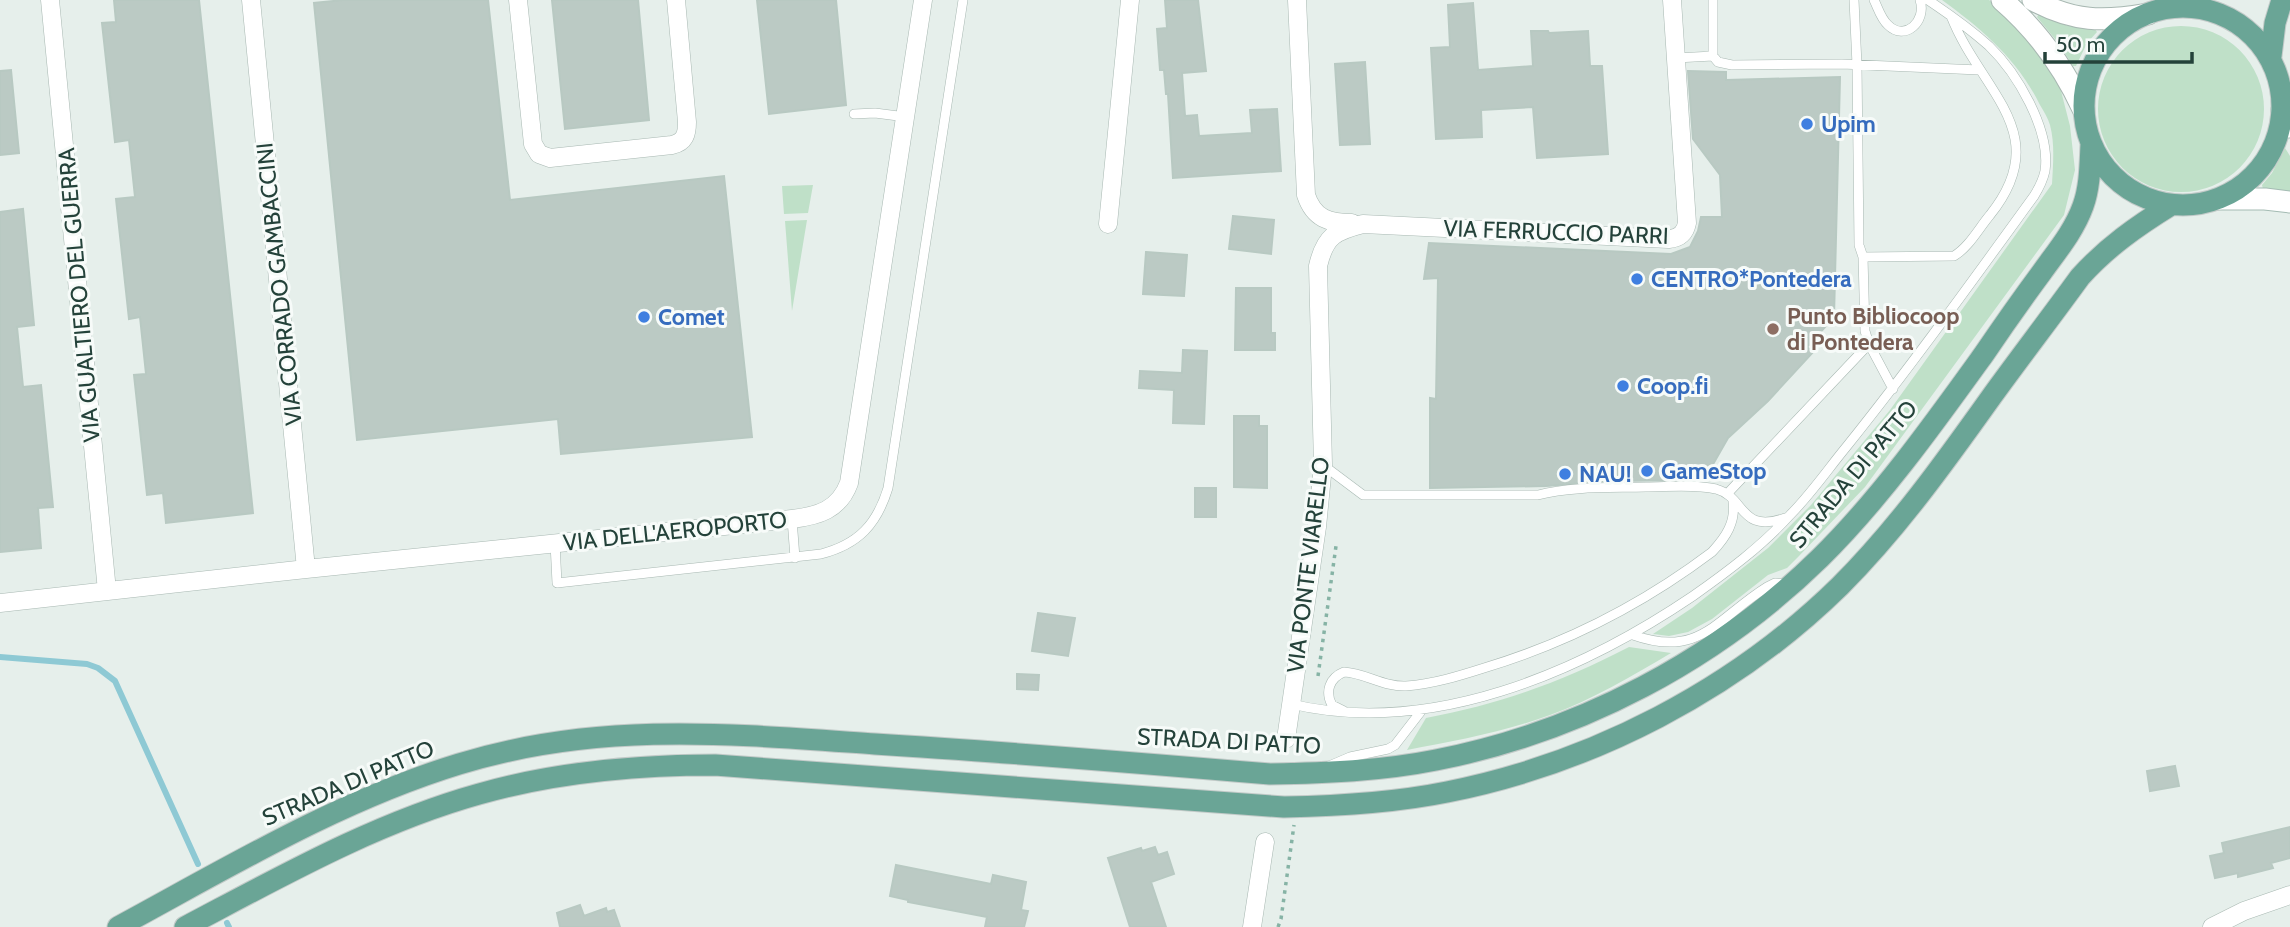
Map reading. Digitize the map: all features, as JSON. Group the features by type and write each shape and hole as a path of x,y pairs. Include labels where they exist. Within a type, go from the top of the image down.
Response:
{"main road":[{"path":"2205,0 2148,14 2126,27 2102,50 2088,79 2083,108 2091,145 2108,171 2125,187 2171,205 2193,205 2218,199 2246,182 2264,163 2286,118 2271,56 2275,23 2282,0"},
{"path":"2182,7 2203,9 2232,20 2248,30 2271,56"},
{"name":"STRADA DI PATTO","path":"118,927 265,848 376,794 461,764 569,740 608,735 724,734 976,750 1270,774 1364,771 1437,760 1542,731 1627,695 1668,674 1739,628 1820,558 1883,487 1974,368 2066,239 2085,200 2091,145"},
{"path":"185,927 280,877 394,823 487,791 606,769 715,765 1284,807 1363,804 1446,792 1569,756 1637,728 1678,706 1771,645 1807,616 1840,585 1917,497 2080,277 2110,247 2171,205"}],"street":[{"name":"VIA GUALTIERO DEL GUERRA","path":"50,0 107,591"},
{"name":"VIA CORRADO GAMBACCINI","path":"251,0 306,569"},
{"path":"518,0 533,144 539,154 550,158 672,145 684,139 687,122 676,0"},
{"name":"VIA DELL'AEROPORTO","path":"0,603 792,519 829,510 842,498 849,483 923,0"},
{"path":"1108,224 1130,0"},
{"name":"VIA FERRUCCIO PARRI","path":"1297,0 1307,195 1315,213 1326,221 1669,239 1678,238 1687,223 1672,0"},
{"path":"2002,0 2051,51 2083,108"},
{"path":"2033,0 2057,12 2092,20 2106,21 2148,14"},
{"path":"2218,199 2290,202"},
{"name":"VIA FERRUCCIO PARRI","path":"1318,266 1323,249 1331,236 1363,224"},
{"name":"VIA PONTE VIARELLO","path":"1286,739 1317,527 1323,465 1318,266"},
{"path":"1252,927 1265,842"},
{"path":"2212,927 2244,911 2290,895"}],"lane":[{"path":"555,543 557,583 795,558 836,550 857,539 876,518 888,488 963,0"},
{"path":"1713,0 1713,56 1718,62 1732,65 1857,65 1979,70"},
{"path":"1854,0 1859,245 1863,257 1864,321 1869,344 1893,389"},
{"path":"1874,0 1889,27 1899,30 1914,26 1920,20 1923,10 1920,0"},
{"path":"1291,704 1349,713 1422,710 1511,688 1582,660 1633,635 1736,565 1790,516 1893,389 2034,196 2045,171 2044,149 2038,124 2016,80 1991,48 1928,0"},
{"path":"1863,257 1954,256 1975,234 2008,190 2017,163 2016,139 1995,90 1979,70 1960,38 1951,15"},
{"path":"1676,58 1713,56"},
{"path":"854,114 875,113 906,117"},
{"path":"1730,498 1869,344"},
{"path":"1323,465 1363,495 1538,495 1564,490 1659,487 1713,489 1730,498 1749,517 1756,520 1773,522 1790,516"},
{"path":"1349,713 1332,705 1328,695 1337,675 1344,673 1396,686 1435,681 1507,661 1600,623 1647,596 1712,552 1721,543 1731,525 1734,514 1730,498"},
{"path":"792,519 795,558"},
{"path":"1633,635 1664,644 1690,640 1717,625 1767,587 1775,583 1791,584"},
{"path":"1317,773 1350,757 1395,745 1422,710"}],"path":[{"path":"1316,686 1335,553"},
{"path":"1278,927 1295,823"}],"green space":[{"path":"1942,0 1989,0 2009,14 2029,36 2060,87 2070,126 2075,170 2064,215 1865,487 1799,556 1787,568 1768,575 1712,619 1688,632 1669,636 1653,634 1692,608 1768,548 1811,505 1890,410 2052,184 2052,132 2031,89 1998,46"},
{"path":"2039,14 2068,26 2094,28 2097,32 2087,43 2076,66 2073,66 2037,17"},
{"path":"2181,26 2213,33 2240,50 2257,77 2264,109 2257,141 2240,168 2213,185 2181,192 2149,185 2122,168 2105,141 2098,109 2105,77 2122,50 2149,33"},
{"path":"2285,148 2290,156 2290,191 2263,189 2262,185 2272,173"},
{"path":"813,185 808,213 784,214 782,186"},
{"path":"807,220 792,311 785,221"},
{"path":"1629,647 1671,653 1596,695 1550,715 1497,731 1407,750 1426,718 1505,699 1579,671"}],"building":[{"path":"114,0 199,0 253,513 166,523 163,493 147,495 134,375 146,374 140,317 129,319 116,199 135,197 129,140 115,142 102,23 116,22"},
{"path":"343,0 488,0 510,200 724,176 752,437 561,454 558,419 357,440 314,3"},
{"path":"552,0 638,0 649,120 565,129"},
{"path":"757,0 836,0 846,105 769,114"},
{"path":"1165,0 1198,0 1206,71 1182,73 1185,116 1197,115 1199,136 1252,133 1250,110 1277,109 1281,171 1173,178 1168,94 1164,70 1160,70 1157,29 1167,28"},
{"path":"1473,3 1478,70 1533,66 1531,31 1588,31 1590,66 1602,66 1608,154 1537,158 1533,107 1481,110 1482,137 1436,139 1431,48 1450,47 1448,5"},
{"path":"1365,62 1370,144 1340,145 1335,64"},
{"path":"11,70 19,153 0,155 0,71"},
{"name":"CENTRO*Pontedera","path":"1688,71 1726,72 1726,80 1840,77 1834,317 1807,347 1813,352 1768,401 1728,438 1704,480 1430,488 1430,398 1436,399 1438,278 1424,279 1429,243 1671,254 1690,247 1701,217 1722,217 1720,175 1693,139"},
{"path":"23,209 34,325 17,327 23,387 41,385 53,507 38,508 41,548 0,552 0,212"},
{"path":"1233,216 1274,220 1271,254 1229,249"},
{"path":"1146,252 1187,255 1184,296 1143,294"},
{"path":"1236,288 1271,288 1271,333 1275,333 1275,350 1235,350"},
{"path":"1183,350 1207,351 1204,424 1173,423 1174,390 1139,388 1140,371 1182,373"},
{"path":"1234,416 1259,416 1259,426 1267,426 1267,488 1234,487"},
{"path":"1195,488 1216,488 1216,517 1195,517"},
{"path":"1038,613 1075,618 1068,656 1032,651"},
{"path":"1017,674 1039,675 1038,690 1017,689"},
{"path":"2175,766 2179,786 2150,791 2147,771"},
{"path":"2290,827 2290,858 2271,863 2273,868 2238,877 2238,873 2215,878 2210,856 2224,853 2222,843"},
{"path":"1155,847 1158,855 1167,852 1174,874 1151,882 1166,927 1130,927 1108,858 1141,848 1142,851"},
{"path":"896,865 991,884 993,875 1026,882 1021,910 1028,911 1024,927 985,927 987,917 890,896"},
{"path":"580,905 584,916 606,908 607,912 614,910 620,927 560,927 557,913"}],"waterway":[{"path":"0,657 87,664 98,668 115,681 198,864"},
{"path":"227,923 229,927"}],"place":[{"name":"Upim","path":"1807,124"},
{"name":"CENTRO*Pontedera","path":"1637,279"},
{"name":"Comet","path":"644,317"},
{"name":"Punto Bibliocoop di Pontedera","path":"1773,329"},
{"name":"Coop.fi","path":"1623,386"},
{"name":"GameStop","path":"1647,471"},
{"name":"NAU!","path":"1565,474"}]}
